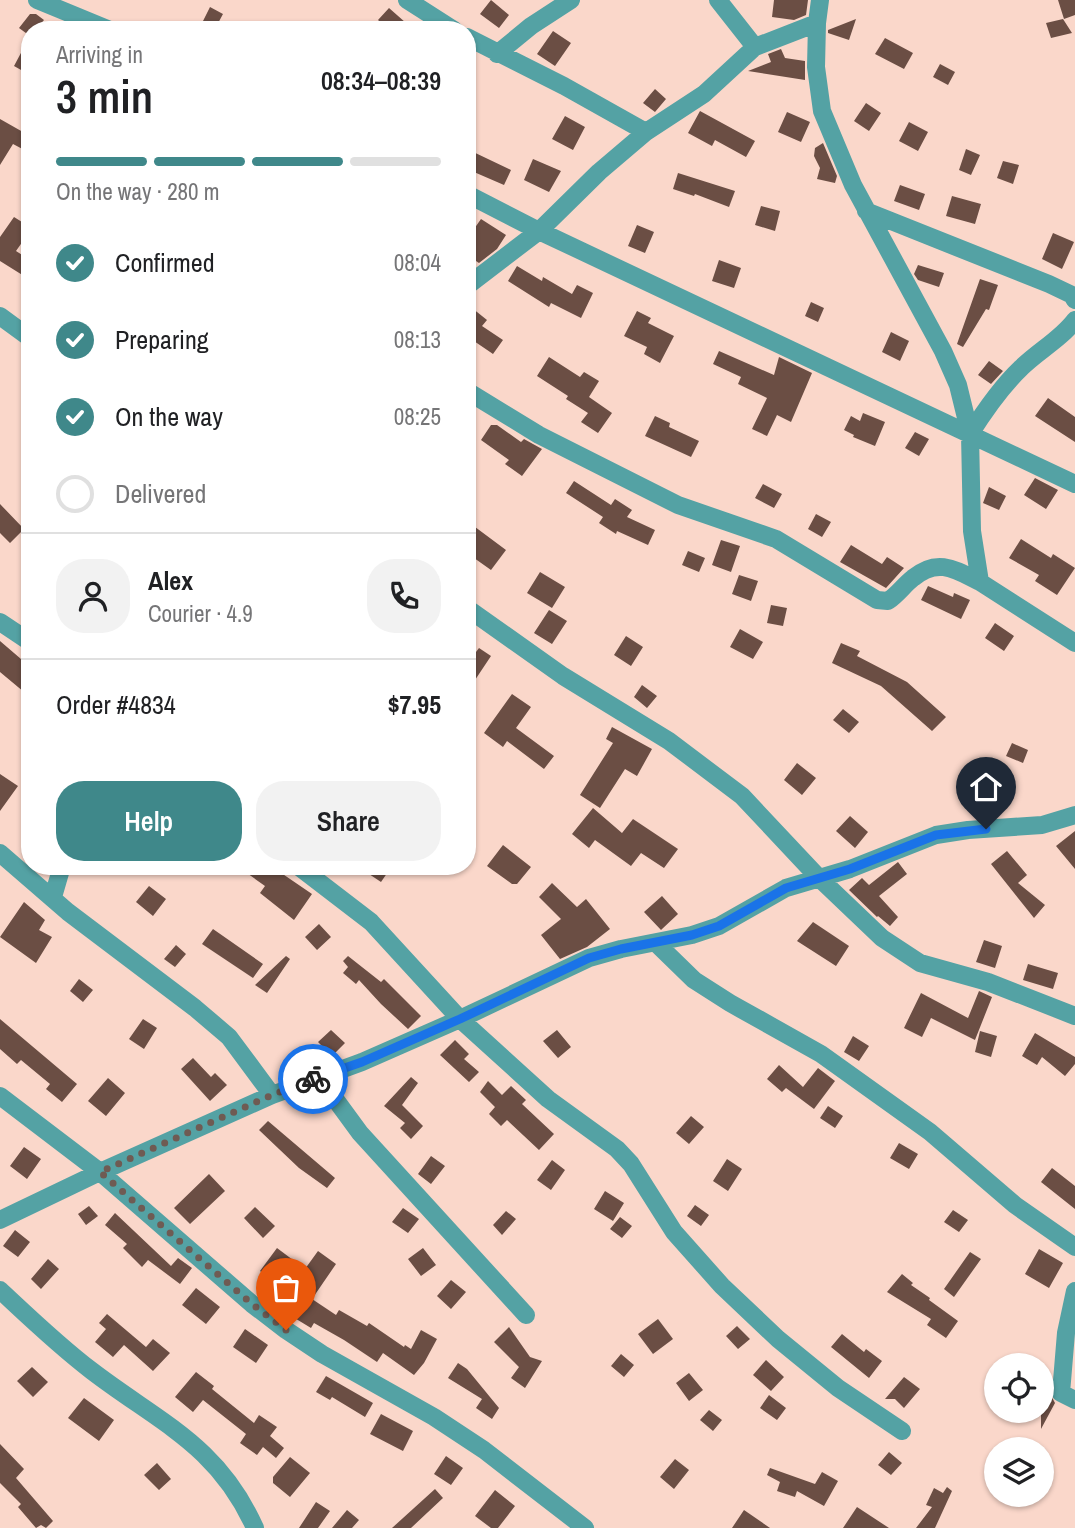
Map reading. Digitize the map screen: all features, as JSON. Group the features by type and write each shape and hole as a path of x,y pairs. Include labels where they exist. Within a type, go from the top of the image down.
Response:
{"street":[{"path":"37,0 88,21"},
{"path":"407,0 440,21"},
{"path":"497,54 531,26 571,0"},
{"path":"718,0 755,47"},
{"path":"820,0 816,67 822,111 834,144 866,211 947,359 958,386 970,434 972,531 980,582"},
{"path":"476,279 538,231 599,172 646,132 704,94 755,47 817,23"},
{"path":"476,42 564,86 646,132"},
{"path":"476,199 538,231 1075,484"},
{"path":"866,211 1049,284 1072,295 1075,300"},
{"path":"0,316 21,331"},
{"path":"970,434 993,397 1075,320"},
{"path":"476,396 539,435 678,505 776,539 877,600 888,601 915,575 946,565 980,582 1075,643"},
{"path":"476,614 563,676 669,741 743,796 818,877 882,938 920,963 988,982 1075,1016"},
{"path":"0,622 21,636"},
{"path":"0,1220 272,1095 362,1062 589,958 692,935 719,926 786,888 850,869 936,835 1042,825 1075,815"},
{"path":"0,853 21,870"},
{"path":"26,875 68,912 229,1037 272,1095"},
{"path":"53,897 59,875"},
{"path":"310,875 371,922 460,1019 554,1104 617,1149 631,1164 674,1232 722,1286 778,1339 838,1388 902,1431"},
{"path":"656,943 694,980 831,1061 930,1132 1015,1205 1075,1247"},
{"path":"319,1077 360,1133 526,1315"},
{"path":"0,1096 100,1172 252,1304 286,1330 322,1354 454,1430 527,1481 585,1528"},
{"path":"0,1290 64,1349 203,1451 228,1479 255,1528"},
{"path":"1075,1291 1066,1333 1061,1393 1075,1400"}],"building":[{"path":"491,0 509,15 499,28 480,14"},
{"path":"774,0 808,0 806,15 794,20 772,17"},
{"path":"1058,0 1075,0 1075,15 1064,19"},
{"path":"210,7 223,14 219,21 203,21"},
{"path":"389,8 404,21 379,21"},
{"path":"30,14 36,14 44,20 43,21 24,21"},
{"path":"856,19 849,40 828,33 828,30"},
{"path":"1063,19 1072,33 1051,38 1046,23"},
{"path":"553,31 571,43 555,66 537,54"},
{"path":"885,38 913,53 904,69 875,54"},
{"path":"781,49 785,58 805,61 805,80 748,71 771,62 768,54"},
{"path":"21,53 21,70 14,66"},
{"path":"940,64 955,72 948,85 933,77"},
{"path":"655,89 666,99 655,112 643,103"},
{"path":"866,103 881,113 869,131 854,121"},
{"path":"700,111 755,141 746,157 715,140 712,146 688,133"},
{"path":"787,112 810,122 801,142 778,132"},
{"path":"565,116 585,127 573,150 552,139"},
{"path":"0,119 21,131 21,148 13,144 0,165"},
{"path":"909,122 928,132 918,151 899,141"},
{"path":"823,143 837,176 835,183 817,179 820,168 814,156 815,148"},
{"path":"966,149 980,155 971,175 959,170"},
{"path":"476,153 511,170 504,185 476,173"},
{"path":"533,159 561,171 549,192 524,180"},
{"path":"1003,161 1019,165 1013,184 997,178"},
{"path":"678,173 735,191 729,207 673,189"},
{"path":"900,185 925,194 919,210 894,201"},
{"path":"952,196 981,204 975,224 946,216"},
{"path":"761,206 780,211 775,231 755,225"},
{"path":"14,217 21,221 21,244 16,251 21,254 21,274 0,261 0,237"},
{"path":"481,219 506,235 497,249 479,263 476,261 476,226"},
{"path":"637,225 654,232 645,253 628,246"},
{"path":"1053,233 1074,242 1062,269 1042,259"},
{"path":"719,260 741,268 734,288 712,281"},
{"path":"918,265 944,273 939,287 918,280 914,274"},
{"path":"517,266 572,294 577,285 593,293 581,318 551,303 549,307 508,281"},
{"path":"980,279 998,285 989,310 986,309 963,347 957,344"},
{"path":"811,302 824,308 818,322 805,316"},
{"path":"476,311 487,320 482,326 503,340 493,354 476,342"},
{"path":"637,311 651,318 648,323 674,336 660,363 644,354 647,347 624,336"},
{"path":"891,332 909,341 900,361 882,352"},
{"path":"719,351 774,375 779,357 812,373 791,422 777,415 767,436 752,429 767,398 738,384 741,377 713,364"},
{"path":"549,357 580,377 584,372 599,381 589,397 612,413 598,433 581,422 588,413 537,376"},
{"path":"989,361 1003,371 991,384 978,375"},
{"path":"1048,398 1075,417 1075,442 1035,416"},
{"path":"863,413 885,422 875,446 844,430 851,416 860,421"},
{"path":"655,416 670,423 669,427 699,441 691,457 645,436"},
{"path":"491,425 497,425 521,442 524,439 542,449 522,476 505,464 509,460 481,440"},
{"path":"915,432 929,439 919,456 905,448"},
{"path":"1035,478 1058,490 1046,509 1024,495"},
{"path":"574,481 611,505 615,499 632,510 627,517 655,530 648,545 617,531 616,534 599,523 603,517 566,493"},
{"path":"763,484 782,494 774,508 755,498"},
{"path":"989,487 1006,496 999,510 983,503"},
{"path":"0,504 21,526 21,532 10,543 0,533"},
{"path":"816,514 831,522 822,537 808,529"},
{"path":"476,528 506,550 491,570 476,559"},
{"path":"1021,539 1051,558 1053,554 1075,568 1057,595 1035,581 1039,575 1009,558"},
{"path":"721,540 740,546 731,572 712,565"},
{"path":"851,545 882,564 887,557 904,568 886,588 840,562"},
{"path":"688,551 705,558 699,572 682,565"},
{"path":"540,572 565,587 552,608 527,593"},
{"path":"739,575 758,581 751,601 732,594"},
{"path":"928,586 953,597 954,593 970,600 961,619 921,600"},
{"path":"771,605 787,608 783,626 767,623"},
{"path":"549,610 567,621 552,644 534,633"},
{"path":"995,623 1014,636 1004,651 985,638"},
{"path":"740,629 763,642 753,659 730,647"},
{"path":"626,636 643,647 631,666 614,655"},
{"path":"0,641 21,659 21,690 0,672"},
{"path":"841,643 860,651 857,656 907,682 946,717 932,731 881,686 832,663"},
{"path":"479,648 491,656 476,678 476,652"},
{"path":"642,685 657,696 647,708 634,697"},
{"path":"512,694 531,707 516,728 554,756 544,769 507,741 503,747 484,733"},
{"path":"843,709 859,722 849,733 833,720"},
{"path":"612,727 652,749 637,776 625,769 600,808 580,795 613,743 606,739"},
{"path":"1012,743 1028,750 1023,763 1006,756"},
{"path":"797,763 816,778 802,795 784,780"},
{"path":"0,774 18,786 0,811"},
{"path":"979,779 996,784 990,805 973,800"},
{"path":"593,808 622,833 633,819 678,849 664,868 641,853 631,866 595,840 589,848 572,834"},
{"path":"850,816 868,832 855,848 836,831"},
{"path":"1075,831 1075,869 1056,846"},
{"path":"503,845 531,867 517,884 512,884 487,866"},
{"path":"1007,851 1027,875 1018,883 1045,905 1034,918 991,864"},
{"path":"898,862 907,874 879,896 898,917 890,926 849,890 862,878 869,885"},
{"path":"250,875 284,875 312,894 294,920 260,893 265,886"},
{"path":"370,875 386,875 381,882"},
{"path":"552,883 577,907 586,899 610,929 587,947 560,959 541,935 561,919 539,897"},
{"path":"149,886 166,899 153,916 136,902"},
{"path":"662,896 678,914 661,930 644,912"},
{"path":"24,902 45,920 39,930 52,937 36,963 0,937"},
{"path":"813,922 849,946 836,966 797,941"},
{"path":"319,924 331,937 317,950 305,937"},
{"path":"213,929 263,964 253,978 202,944"},
{"path":"984,940 1002,946 995,968 976,962"},
{"path":"176,945 186,954 175,967 164,959"},
{"path":"286,956 290,959 267,993 255,985"},
{"path":"348,956 381,982 384,979 421,1016 408,1029 359,980 356,984 343,973 348,967 343,961"},
{"path":"1028,964 1058,973 1053,989 1023,980"},
{"path":"79,979 93,990 83,1002 70,991"},
{"path":"979,991 992,997 975,1040 931,1018 922,1037 904,1028 921,993 968,1018"},
{"path":"0,1019 77,1084 62,1102 46,1089 50,1084 21,1060 17,1064 0,1049"},
{"path":"143,1019 157,1028 144,1049 129,1039"},
{"path":"331,1030 345,1043 332,1056 318,1042"},
{"path":"557,1030 571,1047 558,1058 543,1041"},
{"path":"980,1031 997,1036 991,1057 975,1052"},
{"path":"1035,1033 1075,1057 1075,1064 1065,1076 1042,1057 1037,1065 1022,1056"},
{"path":"853,1036 869,1046 859,1061 844,1052"},
{"path":"455,1040 469,1054 464,1059 479,1072 469,1082 440,1055"},
{"path":"193,1058 211,1077 215,1073 227,1085 210,1101 181,1069"},
{"path":"779,1065 803,1087 818,1068 835,1081 814,1109 786,1088 782,1092 767,1079"},
{"path":"411,1077 418,1083 402,1105 423,1126 411,1139 400,1128 405,1123 384,1106"},
{"path":"108,1078 125,1093 106,1116 88,1101"},
{"path":"488,1081 502,1095 511,1086 526,1100 522,1104 554,1134 539,1150 507,1120 501,1126 489,1114 495,1107 480,1092"},
{"path":"828,1106 843,1116 835,1128 820,1118"},
{"path":"691,1116 704,1127 689,1144 676,1133"},
{"path":"268,1121 335,1178 327,1188 299,1168 259,1130"},
{"path":"899,1143 918,1154 909,1169 890,1158"},
{"path":"24,1147 41,1159 27,1179 10,1166"},
{"path":"431,1156 445,1166 431,1184 418,1174"},
{"path":"727,1159 742,1169 728,1191 713,1181"},
{"path":"552,1160 565,1170 551,1190 537,1180"},
{"path":"1052,1168 1075,1186 1075,1209 1041,1182"},
{"path":"209,1174 225,1191 190,1224 174,1208"},
{"path":"605,1191 624,1203 613,1221 594,1209"},
{"path":"695,1205 709,1215 701,1226 687,1216"},
{"path":"89,1206 98,1216 86,1225 78,1214"},
{"path":"255,1207 275,1226 263,1238 244,1218"},
{"path":"403,1208 419,1219 408,1233 392,1222"},
{"path":"953,1210 968,1220 959,1232 944,1222"},
{"path":"506,1211 516,1219 502,1235 493,1225"},
{"path":"115,1213 171,1266 178,1258 192,1268 180,1284 148,1260 142,1267 123,1248 127,1244 105,1225"},
{"path":"620,1217 632,1226 622,1238 610,1229"},
{"path":"15,1230 30,1242 18,1257 3,1246"},
{"path":"277,1248 305,1269 318,1251 336,1264 312,1299 336,1315 339,1310 367,1326 369,1323 411,1349 421,1330 437,1339 414,1375 383,1353 377,1362 314,1323 311,1328 288,1314 297,1299 260,1271"},
{"path":"423,1248 436,1265 421,1276 408,1259"},
{"path":"1039,1249 1063,1263 1049,1288 1025,1274"},
{"path":"970,1252 981,1259 954,1297 944,1289"},
{"path":"48,1259 59,1269 41,1289 31,1279"},
{"path":"902,1274 913,1283 911,1285 958,1321 946,1338 927,1325 931,1319 887,1292"},
{"path":"451,1280 466,1292 451,1309 437,1296"},
{"path":"196,1288 220,1307 206,1324 182,1305"},
{"path":"107,1314 146,1347 153,1339 170,1353 153,1371 124,1345 113,1357 95,1342 106,1329 99,1323"},
{"path":"658,1319 673,1339 653,1354 638,1334"},
{"path":"737,1326 750,1339 738,1349 726,1336"},
{"path":"509,1327 530,1357 542,1361 525,1388 511,1378 519,1367 494,1342"},
{"path":"245,1329 268,1345 256,1363 233,1347"},
{"path":"842,1334 864,1352 866,1349 882,1361 869,1378 831,1347"},
{"path":"621,1354 634,1365 624,1377 611,1366"},
{"path":"766,1360 784,1377 771,1391 753,1375"},
{"path":"458,1363 467,1369 499,1408 492,1419 476,1408 482,1399 448,1378"},
{"path":"32,1367 48,1382 33,1397 17,1381"},
{"path":"196,1372 214,1386 212,1389 254,1423 259,1415 277,1427 270,1436 284,1448 276,1458 263,1447 257,1455 240,1443 246,1434 203,1400 193,1412 175,1397"},
{"path":"689,1373 703,1390 689,1401 676,1383"},
{"path":"326,1376 373,1403 365,1417 332,1397 330,1400 316,1392"},
{"path":"904,1377 920,1389 904,1408 895,1399 885,1399"},
{"path":"769,1395 786,1408 777,1420 760,1408"},
{"path":"84,1398 114,1420 99,1441 68,1418"},
{"path":"709,1410 722,1420 713,1431 700,1420"},
{"path":"381,1414 413,1431 403,1451 370,1434"},
{"path":"0,1444 24,1469 16,1478 53,1521 46,1528 41,1525 36,1528 18,1507 21,1504 0,1483"},
{"path":"889,1452 902,1463 891,1475 878,1465"},
{"path":"446,1456 463,1468 451,1485 434,1474"},
{"path":"290,1457 310,1473 290,1497 273,1483 273,1477"},
{"path":"675,1459 689,1470 674,1489 660,1477"},
{"path":"157,1463 171,1479 159,1490 144,1475"},
{"path":"770,1468 815,1484 822,1472 838,1481 824,1506 797,1491 795,1497 777,1491 780,1482 767,1475"},
{"path":"947,1487 952,1491 935,1528 916,1528 932,1507 926,1505 934,1488 943,1493"},
{"path":"435,1489 443,1498 411,1528 392,1528"},
{"path":"495,1490 515,1506 498,1528 491,1528 475,1516"},
{"path":"316,1502 330,1511 318,1528 299,1528"},
{"path":"857,1507 889,1528 843,1528"},
{"path":"347,1510 359,1520 352,1528 332,1528"},
{"path":"744,1510 770,1528 732,1528"}],"way so far":[{"path":"286,1330 252,1304 100,1172 313,1079"}],"route":[{"path":"313,1079 362,1062 589,958 692,935 719,926 786,888 850,869 936,835 986,829"}]}
